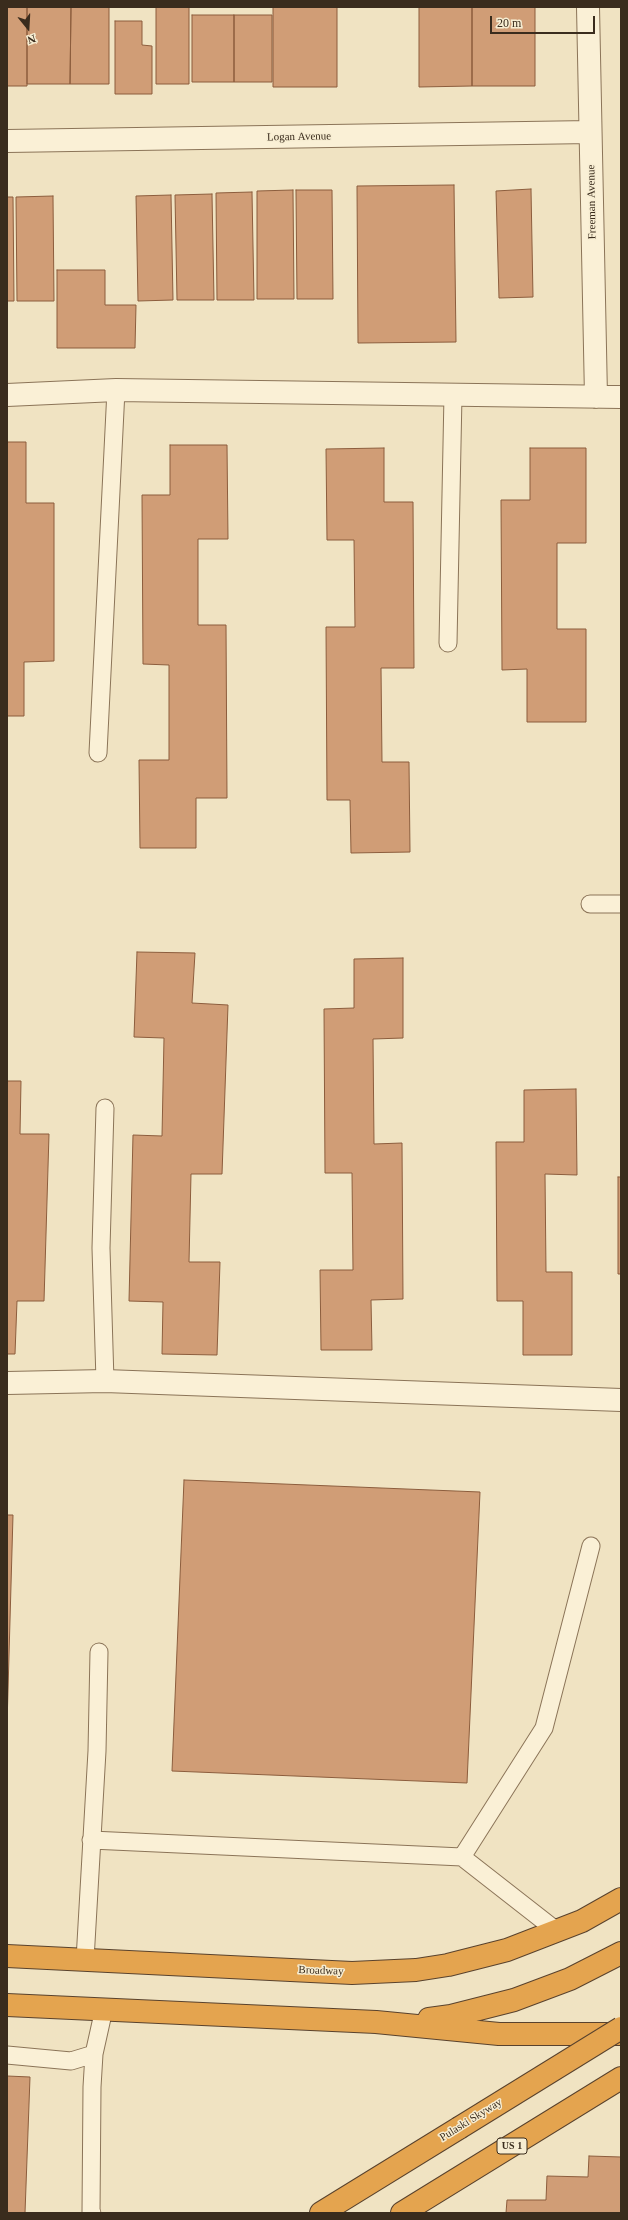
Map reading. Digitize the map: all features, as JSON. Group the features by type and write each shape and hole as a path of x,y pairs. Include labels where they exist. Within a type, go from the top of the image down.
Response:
{"highway":[{"name":"Broadway","path":"7,1956 311,1971 390,1971 448,1965 479,1958 558,1932 582,1921 621,1899"},
{"path":"376,2022 451,2016 514,2000 570,1980 621,1953"},
{"path":"7,2004 376,2022 499,2034 621,2034"},
{"name":"Pulaski Skyway","path":"321,2213 621,2028"},
{"name":"US 1","path":"402,2213 621,2078"}],"street":[{"name":"Freeman Avenue","path":"588,7 596,397"},
{"name":"Logan Avenue","path":"7,141 590,132"},
{"path":"7,395 116,390 621,398"},
{"path":"7,1383 105,1381 621,1400"}],"lane":[{"path":"98,753 116,390"},
{"path":"448,643 453,395"},
{"path":"590,904 621,904"},
{"path":"105,1108 101,1248 105,1381"},
{"path":"462,1857 544,1728 591,1546"},
{"path":"85,1960 97,1750 99,1652"},
{"path":"91,1840 462,1857 558,1932"},
{"path":"92,2213 92,2095 94,2054 104,2009"},
{"path":"7,2056 71,2061 94,2054"}],"building":[{"path":"7,7 27,7 27,86 7,86"},
{"path":"27,7 71,7 70,84 27,84"},
{"path":"71,7 109,7 109,84 70,84"},
{"path":"156,7 189,7 189,84 156,84"},
{"path":"273,7 337,7 337,87 273,87"},
{"path":"419,7 472,7 472,86 419,87"},
{"path":"472,7 535,7 535,86 472,86"},
{"path":"192,15 234,15 234,82 192,82"},
{"path":"234,15 272,15 272,82 234,82"},
{"path":"115,21 142,21 142,45 152,46 152,94 115,94"},
{"path":"454,185 456,342 358,343 357,186"},
{"path":"531,189 533,297 499,298 496,191"},
{"path":"293,190 294,299 257,299 257,191"},
{"path":"296,190 332,190 333,299 297,299"},
{"path":"252,192 254,300 217,300 216,193"},
{"path":"212,194 214,300 177,300 175,195"},
{"path":"171,195 173,300 138,301 136,196"},
{"path":"53,196 54,301 17,301 16,197"},
{"path":"7,197 13,197 14,301 7,301"},
{"path":"57,270 105,270 105,305 136,305 135,348 57,348"},
{"path":"7,442 26,442 26,503 54,503 54,661 24,662 24,716 7,716"},
{"path":"170,445 227,445 228,539 198,539 198,625 226,625 227,798 196,798 196,848 140,848 139,760 169,760 169,665 143,664 142,495 170,495"},
{"path":"384,448 384,502 413,502 414,668 381,668 382,762 409,762 410,852 351,853 350,800 327,800 326,627 355,627 354,540 327,540 326,449"},
{"path":"530,448 586,448 586,543 557,543 557,629 586,629 586,722 527,722 527,669 502,670 501,500 530,500"},
{"path":"137,952 195,953 192,1003 228,1005 222,1174 191,1174 189,1262 220,1262 217,1355 162,1354 163,1302 129,1301 133,1135 162,1136 164,1038 134,1037"},
{"path":"403,958 403,1038 373,1039 374,1144 402,1143 403,1299 371,1300 372,1350 321,1350 320,1270 353,1270 352,1173 325,1173 324,1009 354,1008 354,959"},
{"path":"7,1081 21,1081 20,1134 49,1134 44,1301 17,1301 15,1354 7,1354"},
{"path":"576,1089 577,1175 545,1174 546,1272 572,1272 572,1355 523,1355 523,1301 497,1301 496,1142 524,1142 524,1090"},
{"path":"618,1177 621,1177 621,1274 618,1274"},
{"path":"184,1480 480,1492 467,1783 172,1771"},
{"path":"7,1515 13,1515 7,1725"},
{"path":"7,2076 30,2077 25,2213 7,2213"},
{"path":"589,2156 621,2157 621,2213 506,2213 507,2200 546,2200 547,2176 588,2177"}]}
